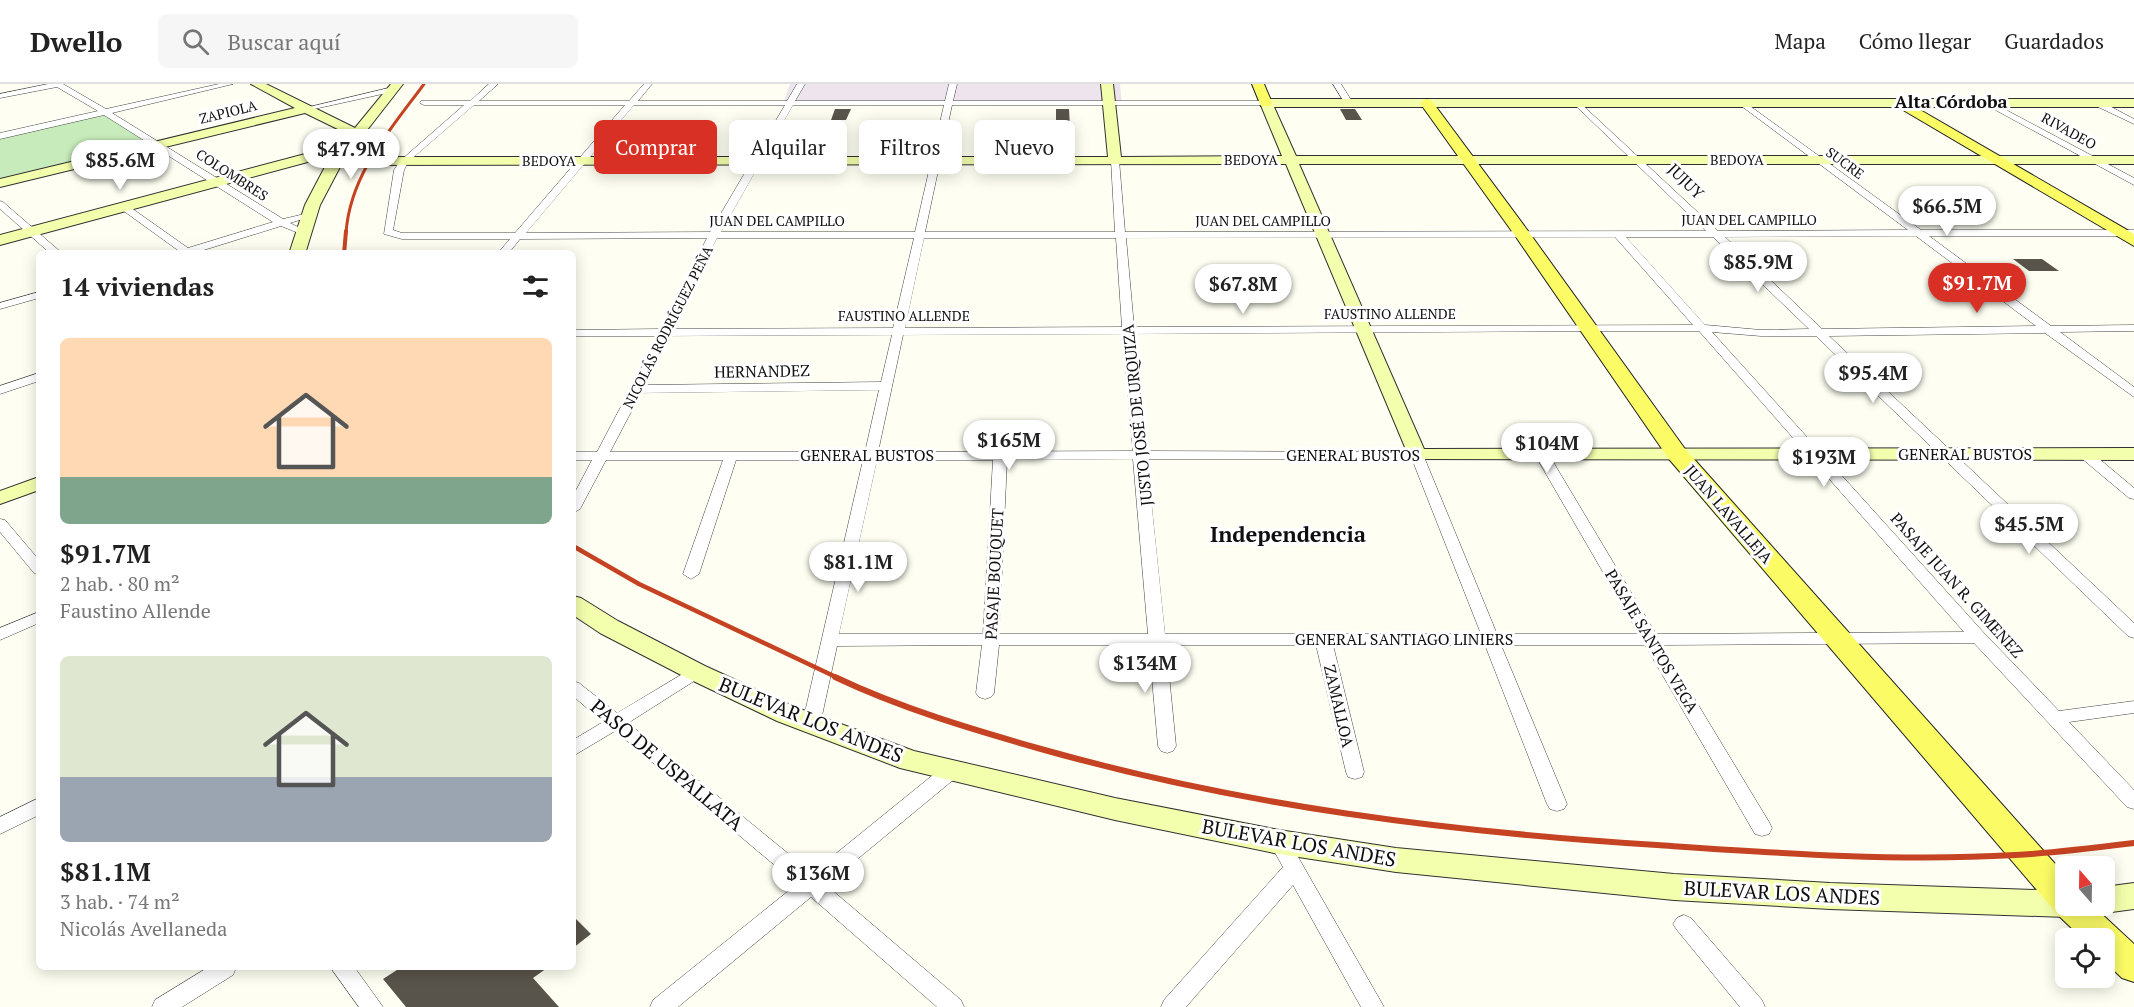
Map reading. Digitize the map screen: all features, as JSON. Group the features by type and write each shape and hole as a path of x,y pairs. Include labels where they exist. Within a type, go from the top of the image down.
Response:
{"main road":[{"path":"257,84 305,109 359,132"},
{"name":"JUSTO JOSÉ DE URQUIZA","path":"1107,84 1115,160"},
{"path":"1258,84 1324,234 1361,329 1417,454"},
{"path":"298,250 306,215 336,160 395,87"},
{"path":"1266,103 2134,104"},
{"name":"JUAN LAVALLEJA","path":"1426,103 1522,234 1677,454 2055,889"},
{"path":"1903,104 2130,236"},
{"name":"ZAPIOLA","path":"0,183 305,109"},
{"name":"BEDOYA","path":"0,240 314,156 367,162 729,161"},
{"name":"BEDOYA","path":"962,160 2134,160"},
{"name":"GENERAL BUSTOS","path":"1417,454 2134,454"},
{"path":"0,498 36,484"},
{"name":"BULEVAR LOS ANDES","path":"576,606 609,627 696,672 812,725 910,761 1115,809 1280,842 1396,860 1674,887 1830,896 2055,902"},
{"path":"2115,899 2134,896"},
{"path":"2081,916 2134,967"}],"street":[{"path":"0,96 58,84"},
{"name":"COLOMBRES","path":"58,84 159,144 282,223 301,231"},
{"path":"0,136 229,84"},
{"path":"404,161 494,84"},
{"path":"505,250 648,84"},
{"name":"NICOLÁS RODRÍGUEZ PEÑA","path":"780,120 801,84"},
{"path":"945,120 953,84"},
{"path":"1337,84 1349,103"},
{"name":"ZAPIOLA","path":"305,109 395,87"},
{"path":"424,103 1266,103"},
{"name":"JUJUY","path":"1578,103 2134,632"},
{"name":"SUCRE","path":"1743,104 2134,393"},
{"name":"RIVADEO","path":"1991,104 2134,182"},
{"path":"2097,104 2134,122"},
{"name":"JUSTO JOSÉ DE URQUIZA","path":"1115,160 1128,330 1167,746"},
{"name":"JUAN DEL CAMPILLO","path":"404,161 399,171 387,228 392,234 1918,233 2130,236"},
{"name":"NICOLÁS RODRÍGUEZ PEÑA","path":"576,503 638,389 714,235 749,174"},
{"path":"812,725 933,174"},
{"path":"0,204 53,250"},
{"path":"124,207 179,250"},
{"path":"189,250 306,215"},
{"name":"PASAJE JUAN R. GIMENEZ","path":"1618,234 1978,637 2134,802"},
{"path":"0,306 36,296"},
{"name":"FAUSTINO ALLENDE","path":"576,333 1704,328 1761,333 2134,328"},
{"path":"0,390 36,378"},
{"name":"HERNANDEZ","path":"638,389 887,386"},
{"path":"1417,454 1557,804"},
{"name":"GENERAL BUSTOS","path":"576,456 1417,454"},
{"name":"PASAJE SANTOS VEGA","path":"1542,454 1762,828"},
{"path":"2085,454 2134,495"},
{"path":"691,574 731,455"},
{"name":"PASAJE BOUQUET","path":"985,693 991,640 1000,455"},
{"path":"0,523 36,566"},
{"path":"0,634 36,618"},
{"name":"GENERAL SANTIAGO LINIERS","path":"830,640 1978,637"},
{"name":"ZAMALLOA","path":"1323,640 1355,772"},
{"path":"576,747 696,672"},
{"name":"PASO DE USPALLATA","path":"576,689 811,884 953,1007"},
{"path":"2055,718 2134,707"},
{"path":"661,1007 951,771"},
{"path":"0,825 36,807"},
{"path":"1280,842 1293,870 1373,1007"},
{"path":"1172,1007 1293,870"},
{"path":"1684,924 1754,1007"},
{"path":"163,1007 222,970"},
{"path":"344,970 372,1007"}],"shaded area":[{"path":"790,84 1120,84 1122,104 783,104"}],"green space":[{"path":"103,114 149,144 0,180 0,137"}],"building":[{"path":"835,109 851,109 846,120 831,120"},
{"path":"1056,109 1069,109 1070,120 1056,120"},
{"path":"1340,109 1355,109 1362,120 1346,120"},
{"path":"2013,259 2042,259 2059,271 2029,271"},
{"path":"576,919 591,934 576,946"},
{"path":"397,970 544,970 533,978 559,1007 406,1007 383,979"}],"railway":[{"path":"346,233 355,191 364,172 386,135 424,84"},
{"path":"344,250 346,231"},
{"path":"576,548 639,584 838,678"},
{"path":"835,677 885,699 988,734 1117,769 1269,801 1424,824 1501,833 1836,856 1970,857 2060,852 2134,843"}],"district":[{"name":"Alta Córdoba","path":"1951,102"},
{"name":"Independencia","path":"1288,534"}]}
